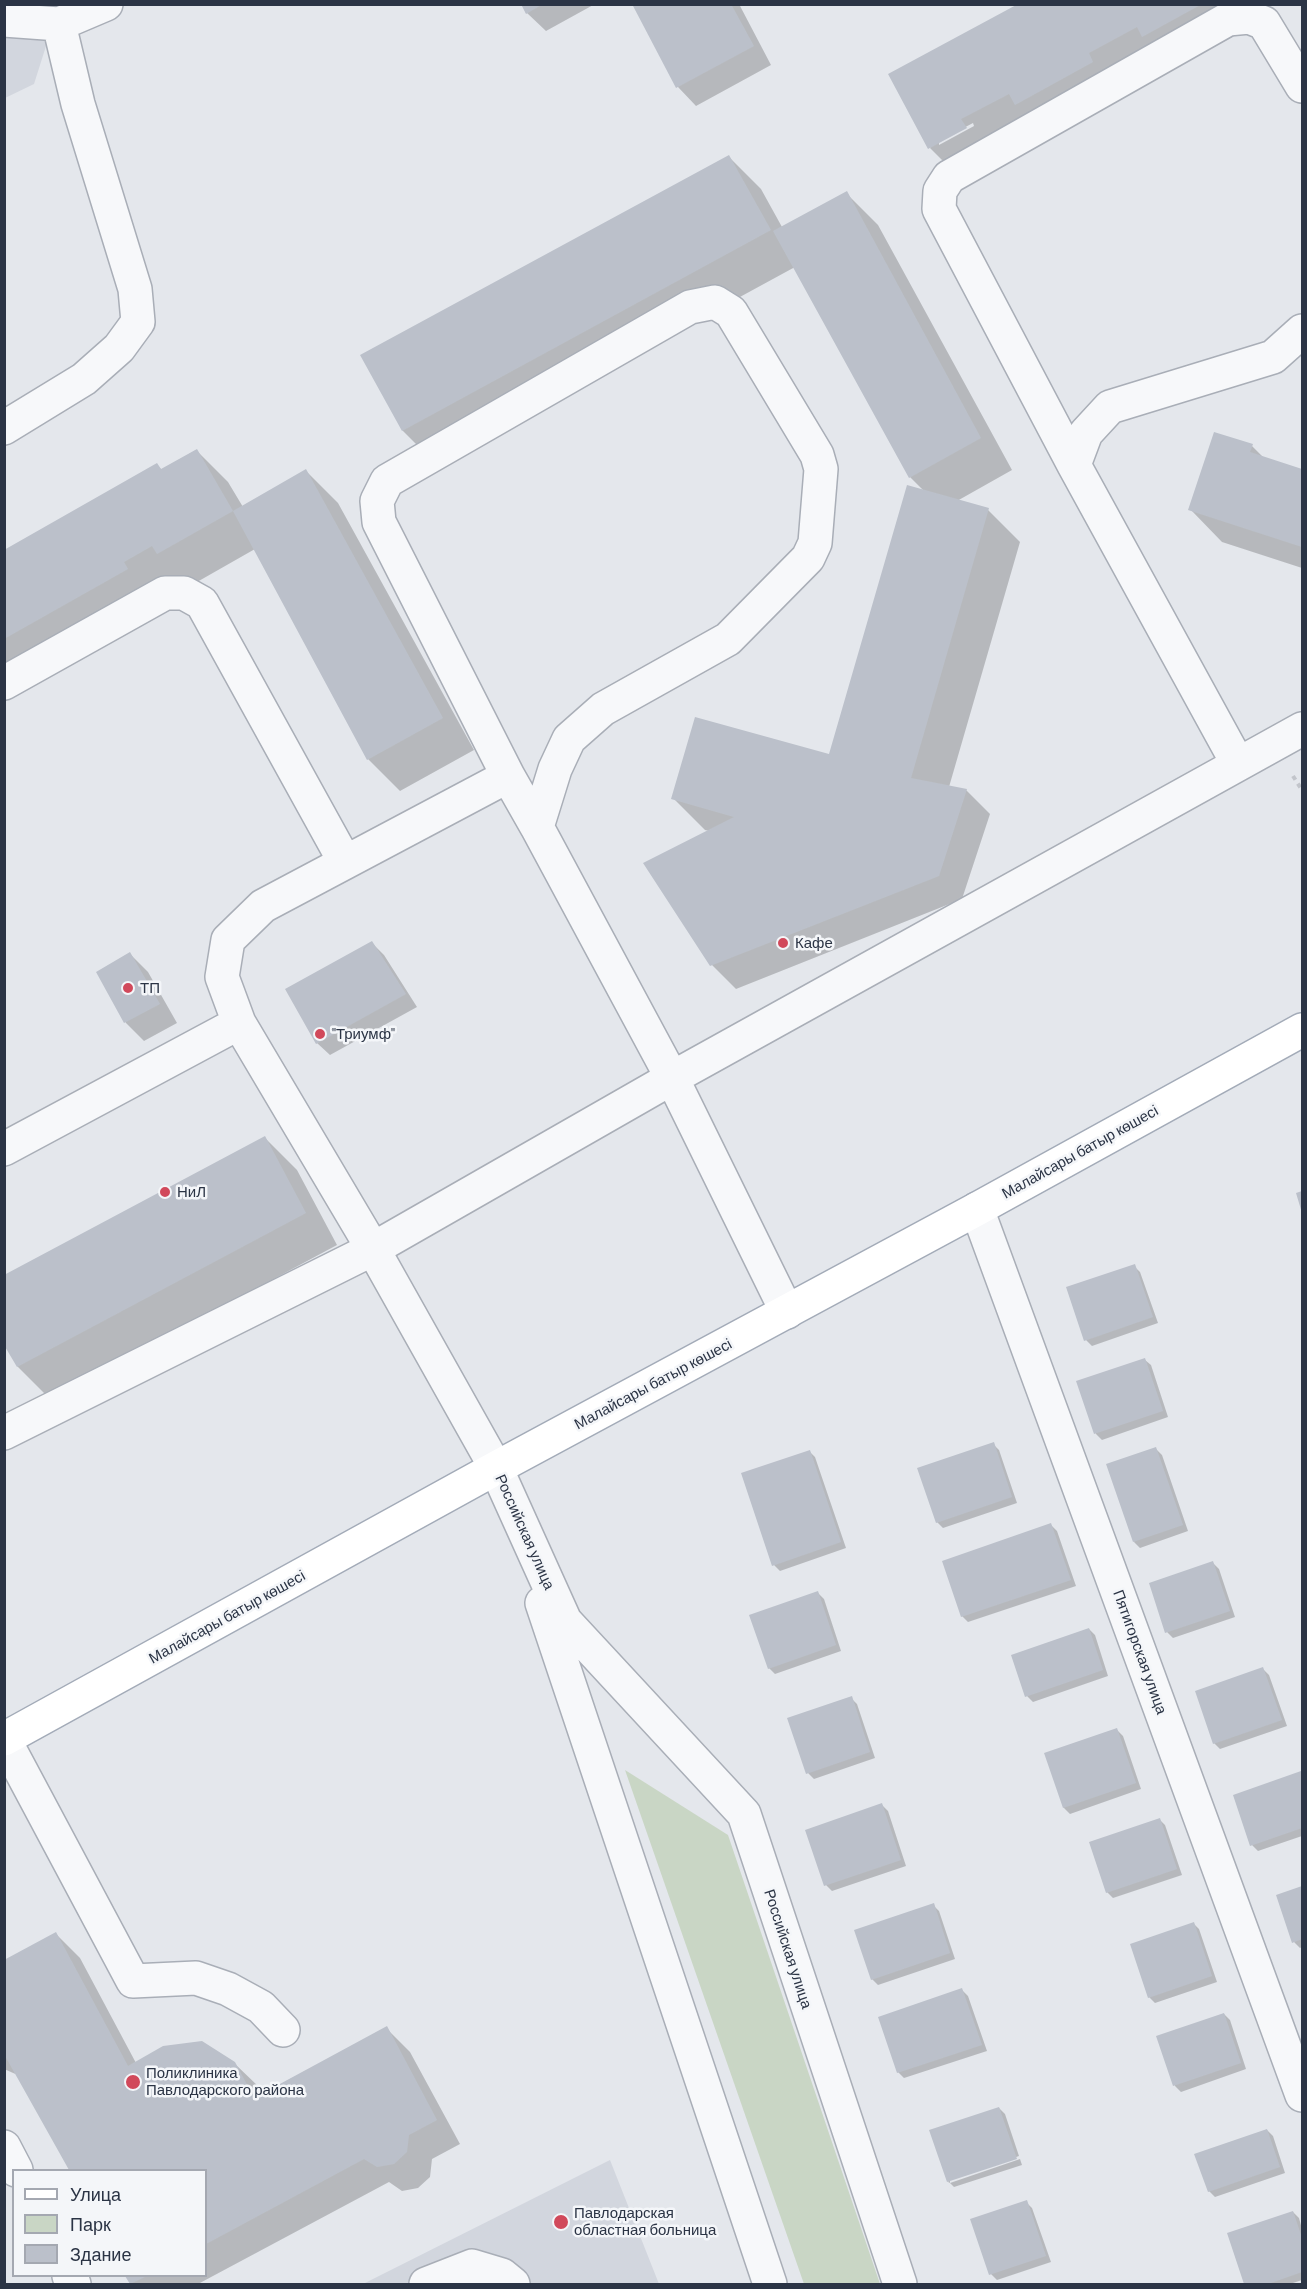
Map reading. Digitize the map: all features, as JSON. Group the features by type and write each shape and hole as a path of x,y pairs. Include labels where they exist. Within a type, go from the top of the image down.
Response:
{"main road":[{"name":"Малайсары батыр көшесі","path":"4,1739 496,1468 978,1209 1302,1030"}],"street":[{"path":"4,20 59,24 106,4"},
{"path":"1238,764 1074,465 939,209 940,191 949,177 1228,18 1249,17 1263,23 1302,86"},
{"path":"4,428 84,379 119,348 138,322 135,289 78,104 59,24"},
{"path":"537,827 555,769 569,739 603,709 728,639 808,558 815,543 821,469 817,455 730,312 715,302 690,307 387,481 377,501 379,522 508,776 672,1078 788,1312"},
{"path":"1074,465 1086,433 1110,407 1274,357 1302,331"},
{"path":"4,683 165,593 184,593 202,603 345,862"},
{"path":"4,1433 373,1250 672,1078 1302,729"},
{"path":"496,1468 373,1250 239,1023 222,977 228,939 263,906 508,776"},
{"path":"4,1149 239,1023"},
{"name":"Пятигорская улица","path":"978,1209 1302,2095"},
{"name":"Российская улица","path":"496,1468 770,2284"},
{"name":"Российская улица","path":"496,1468 565,1621 744,1814 900,2284"},
{"path":"4,1739 133,1981 196,1978 228,1989 261,2007 283,2030"},
{"path":"4,2147 15,2169"},
{"path":"426,2284 472,2266 502,2275 513,2284"}],"shaded area":[{"path":"4,5 59,5 34,84 5,98"},
{"name":"Павлодарская областная больница","path":"610,2160 659,2284 363,2284"}],"green space":[{"path":"625,1770 728,1835 880,2284 804,2284"}],"building":[{"path":"521,4 543,4 526,14"},
{"path":"632,4 731,4 754,46 676,88"},
{"path":"1018,4 1202,4 1142,37 1137,27 1089,53 1093,62 1015,105 1009,94 961,119 967,128 928,149 888,74"},
{"path":"729,155 771,230 402,431 360,355"},
{"path":"847,191 981,438 909,478 773,231"},
{"path":"1214,432 1253,444 1250,452 1302,469 1302,547 1188,510"},
{"path":"197,449 233,511 157,554 152,546 124,562 128,569 4,639 4,550 157,463 161,469"},
{"path":"306,469 443,718 367,760 233,511"},
{"path":"907,485 989,508 911,778 967,789 939,876 710,966 643,863 734,817 671,799 695,717 829,754"},
{"path":"372,941 406,994 316,1044 285,989"},
{"name":"ТП","path":"130,952 160,1004 124,1023 96,972"},
{"path":"265,1136 306,1213 17,1367 4,1345 4,1275"},
{"path":"1302,1191 1302,1213 1296,1193"},
{"path":"1135,1264 1153,1317 1084,1341 1066,1287"},
{"path":"1145,1358 1163,1411 1094,1434 1076,1381"},
{"path":"994,1442 1012,1497 936,1523 917,1468"},
{"path":"1156,1447 1183,1525 1133,1542 1106,1464"},
{"path":"810,1450 841,1542 772,1566 741,1473"},
{"path":"1051,1523 1071,1580 961,1617 942,1561"},
{"path":"1213,1561 1230,1611 1165,1633 1149,1583"},
{"path":"818,1591 836,1645 768,1669 749,1615"},
{"path":"1089,1628 1103,1670 1025,1697 1011,1655"},
{"path":"1263,1667 1282,1720 1213,1744 1195,1691"},
{"path":"852,1696 870,1752 806,1774 787,1718"},
{"path":"1117,1728 1136,1783 1063,1808 1044,1753"},
{"path":"1301,1771 1302,1828 1250,1846 1233,1795"},
{"path":"882,1803 901,1860 824,1886 805,1830"},
{"path":"1160,1818 1177,1869 1106,1893 1089,1842"},
{"path":"1302,1886 1302,1939 1292,1943 1276,1895"},
{"path":"934,1903 950,1953 871,1980 854,1930"},
{"path":"1194,1922 1212,1976 1148,1998 1130,1944"},
{"name":"Поликлиника Павлодарского района","path":"56,1932 128,2066 163,2046 202,2041 235,2062 254,2098 387,2026 437,2120 409,2135 407,2152 394,2164 377,2167 364,2159 207,2243 207,2169 68,2169 4,2054 4,1960"},
{"path":"962,1988 982,2045 897,2073 878,2017"},
{"path":"1224,2013 1241,2063 1173,2086 1156,2036"},
{"path":"999,2107 1017,2159 947,2182 929,2130"},
{"path":"1267,2129 1280,2167 1208,2192 1194,2154"},
{"path":"1027,2200 1046,2256 989,2275 970,2219"},
{"path":"1293,2211 1302,2238 1302,2272 1268,2284 1244,2284 1227,2233"},
{"path":"126,2277 145,2277 130,2284"}],"place":[{"name":"Кафе","path":"783,943"},
{"name":"ТП","path":"128,988"},
{"name":"\"Триумф\"","path":"320,1034"},
{"name":"НиЛ","path":"165,1192"},
{"name":"Поликлиника Павлодарского района","path":"133,2082"},
{"name":"Павлодарская областная больница","path":"561,2222"}]}
